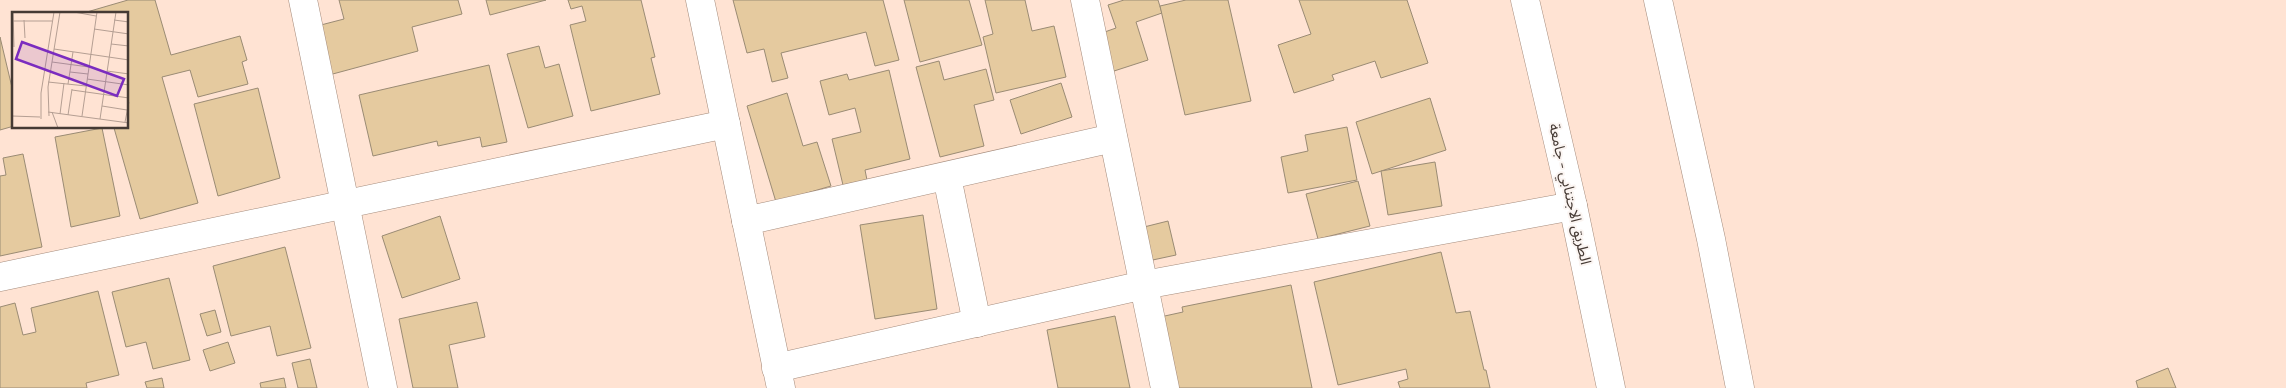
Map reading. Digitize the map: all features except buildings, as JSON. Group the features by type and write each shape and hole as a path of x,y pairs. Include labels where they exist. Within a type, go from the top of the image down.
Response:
{"street":[{"path":"303,0 383,388"},
{"path":"700,0 778,378 977,323 1144,286 1573,206"},
{"path":"1085,0 1165,388"},
{"name":"الطريق الاجتنابي - جامعة","path":"1526,0 1573,206 1611,388"},
{"path":"1658,0 1711,238 1740,388"},
{"path":"0,278 726,124"},
{"path":"746,221 1113,138"},
{"path":"947,177 977,323"}]}
